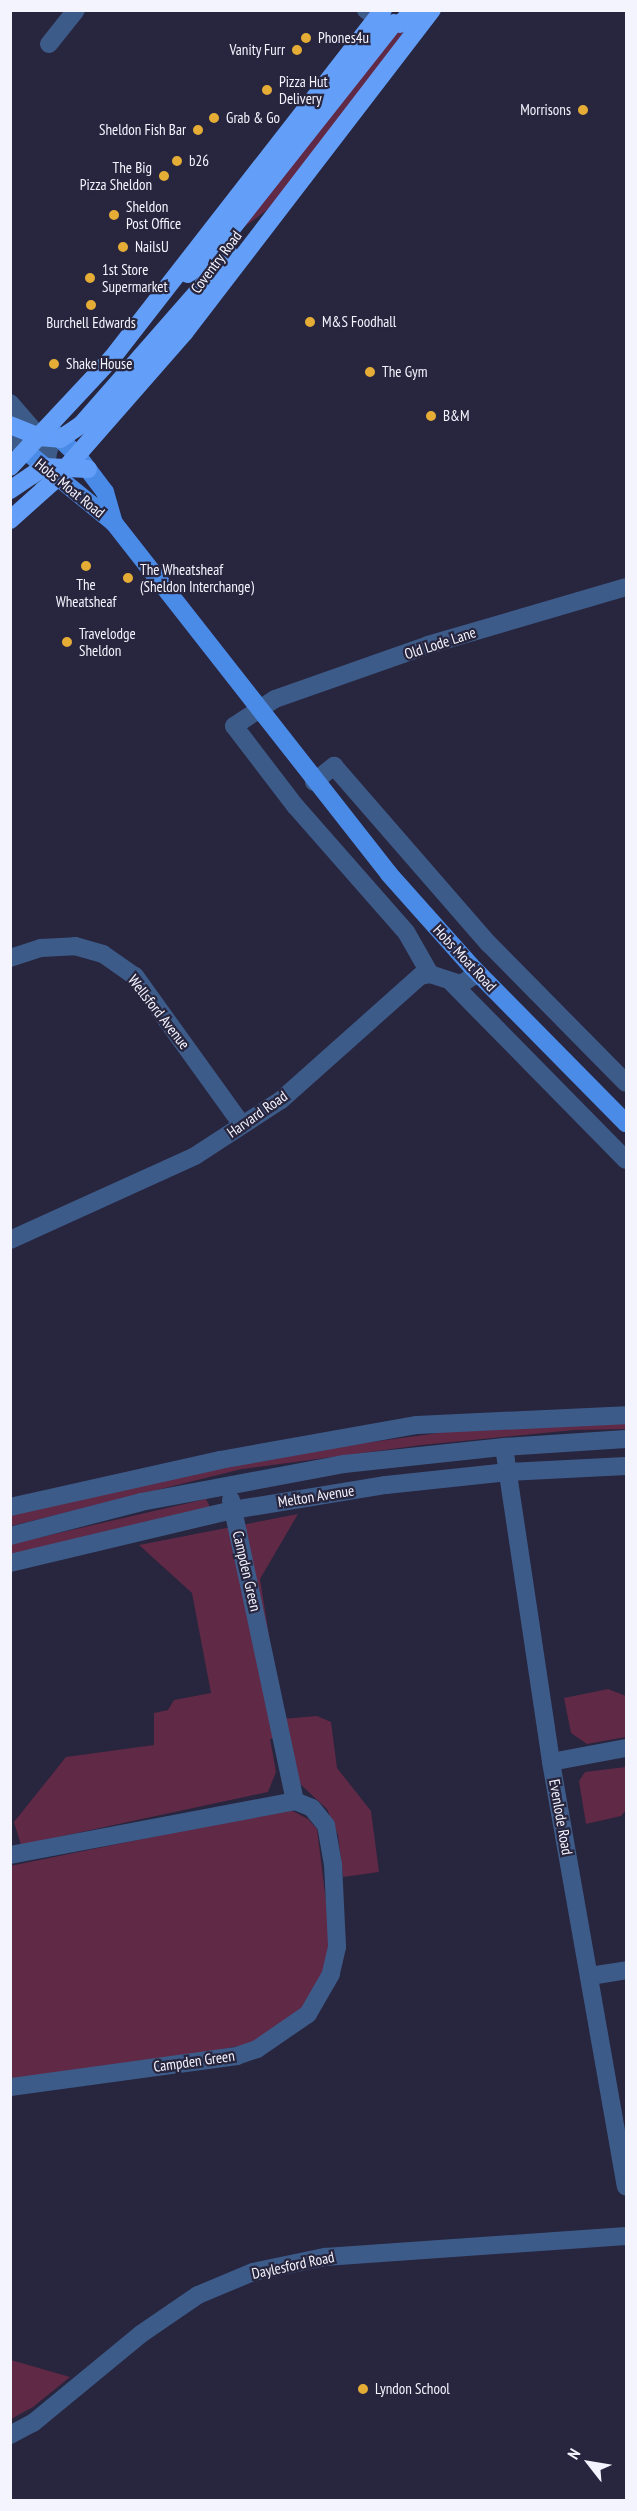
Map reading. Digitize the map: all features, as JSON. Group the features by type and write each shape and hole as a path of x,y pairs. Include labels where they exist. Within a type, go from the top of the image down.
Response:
{"highway":[{"path":"62,412 163,295 210,256 389,20 414,10"},
{"name":"Coventry Road","path":"10,490 67,468 184,333 251,245 389,20 432,10"},
{"path":"10,467 49,434 81,425 230,255 251,245"},
{"path":"10,425 49,434"},
{"path":"10,520 41,492"}],"main road":[{"path":"49,434 62,412"},
{"name":"Hobs Moat Road","path":"49,434 92,508 114,523 314,782 423,913 478,973 627,1123"},
{"name":"Hobs Moat Road","path":"27,452 67,468 105,492 114,523"}],"street":[{"path":"49,44 76,10"},
{"path":"10,402 49,434 49,448 67,468 41,492"},
{"path":"10,435 27,452"},
{"name":"Old Lode Lane","path":"258,711 275,699 428,645 627,587"},
{"name":"Hobs Moat Road","path":"258,711 234,726 296,807 406,932 430,974"},
{"name":"Hobs Moat Road","path":"314,782 334,766 489,944 627,1083"},
{"path":"406,932 423,913"},
{"name":"Wellsford Avenue","path":"10,958 41,948 75,946 103,954 135,976 242,1125"},
{"path":"430,974 452,983 469,981 478,973"},
{"name":"Harvard Road","path":"10,1240 195,1156 281,1100 420,976 430,974"},
{"name":"Hobs Moat Road","path":"452,983 627,1160"},
{"path":"10,1507 220,1461 417,1425 627,1414"},
{"name":"Melton Avenue","path":"10,1536 229,1484 344,1464 504,1447 627,1439"},
{"name":"Evenlode Road","path":"504,1447 551,1762 627,2186"},
{"name":"Melton Avenue","path":"10,1563 232,1510 386,1485 508,1472 627,1466"},
{"name":"Campden Green","path":"10,2087 237,2056 279,2037 308,2014 330,1974 337,1947 333,1864 326,1825 312,1808 295,1800 232,1510 229,1484"},
{"path":"551,1762 627,1748"},
{"path":"10,1855 295,1800"},
{"path":"590,1976 627,1970"},
{"name":"Daylesford Road","path":"10,2435 33,2423 141,2334 198,2295 253,2272 336,2256 627,2236"}],"shaded area":[{"path":"402,30 406,32 267,210 236,233 393,32"},
{"path":"626,1418 626,1429 574,1430 422,1445 242,1469 11,1526 11,1515 276,1455 468,1429"},
{"path":"206,1499 210,1507 11,1557 11,1544"},
{"path":"298,1514 260,1579 282,1719 317,1716 331,1722 337,1768 371,1811 379,1872 343,1877 338,1835 327,1809 299,1783 288,1736 270,1739 276,1772 268,1792 21,1845 14,1822 66,1757 154,1745 154,1713 168,1710 174,1700 211,1693 192,1593 139,1545"},
{"path":"608,1689 626,1696 626,1737 587,1744 571,1733 564,1698"},
{"path":"626,1767 626,1810 621,1816 586,1824 579,1781 585,1772"},
{"path":"289,1809 308,1819 317,1829 331,1941 321,1980 295,2020 260,2042 164,2060 11,2081 10,1866"},
{"path":"10,2360 70,2377 33,2407 11,2419"}],"place":[{"name":"Phones4u","path":"306,38"},
{"name":"Vanity Furr","path":"297,50"},
{"name":"Pizza Hut Delivery","path":"267,90"},
{"name":"Morrisons","path":"583,110"},
{"name":"Grab & Go","path":"214,118"},
{"name":"Sheldon Fish Bar","path":"198,130"},
{"name":"b26","path":"177,161"},
{"name":"The Big Pizza Sheldon","path":"164,176"},
{"name":"Sheldon Post Office","path":"114,215"},
{"name":"NailsU","path":"123,247"},
{"name":"1st Store Supermarket","path":"90,278"},
{"name":"Burchell Edwards","path":"91,305"},
{"name":"M&S Foodhall","path":"310,322"},
{"name":"Shake House","path":"54,364"},
{"name":"The Gym","path":"370,372"},
{"name":"B&M","path":"431,416"},
{"name":"The Wheatsheaf","path":"86,566"},
{"name":"The Wheatsheaf (Sheldon Interchange)","path":"128,578"},
{"name":"Travelodge Sheldon","path":"67,642"},
{"name":"Lyndon School","path":"363,2389"}]}
